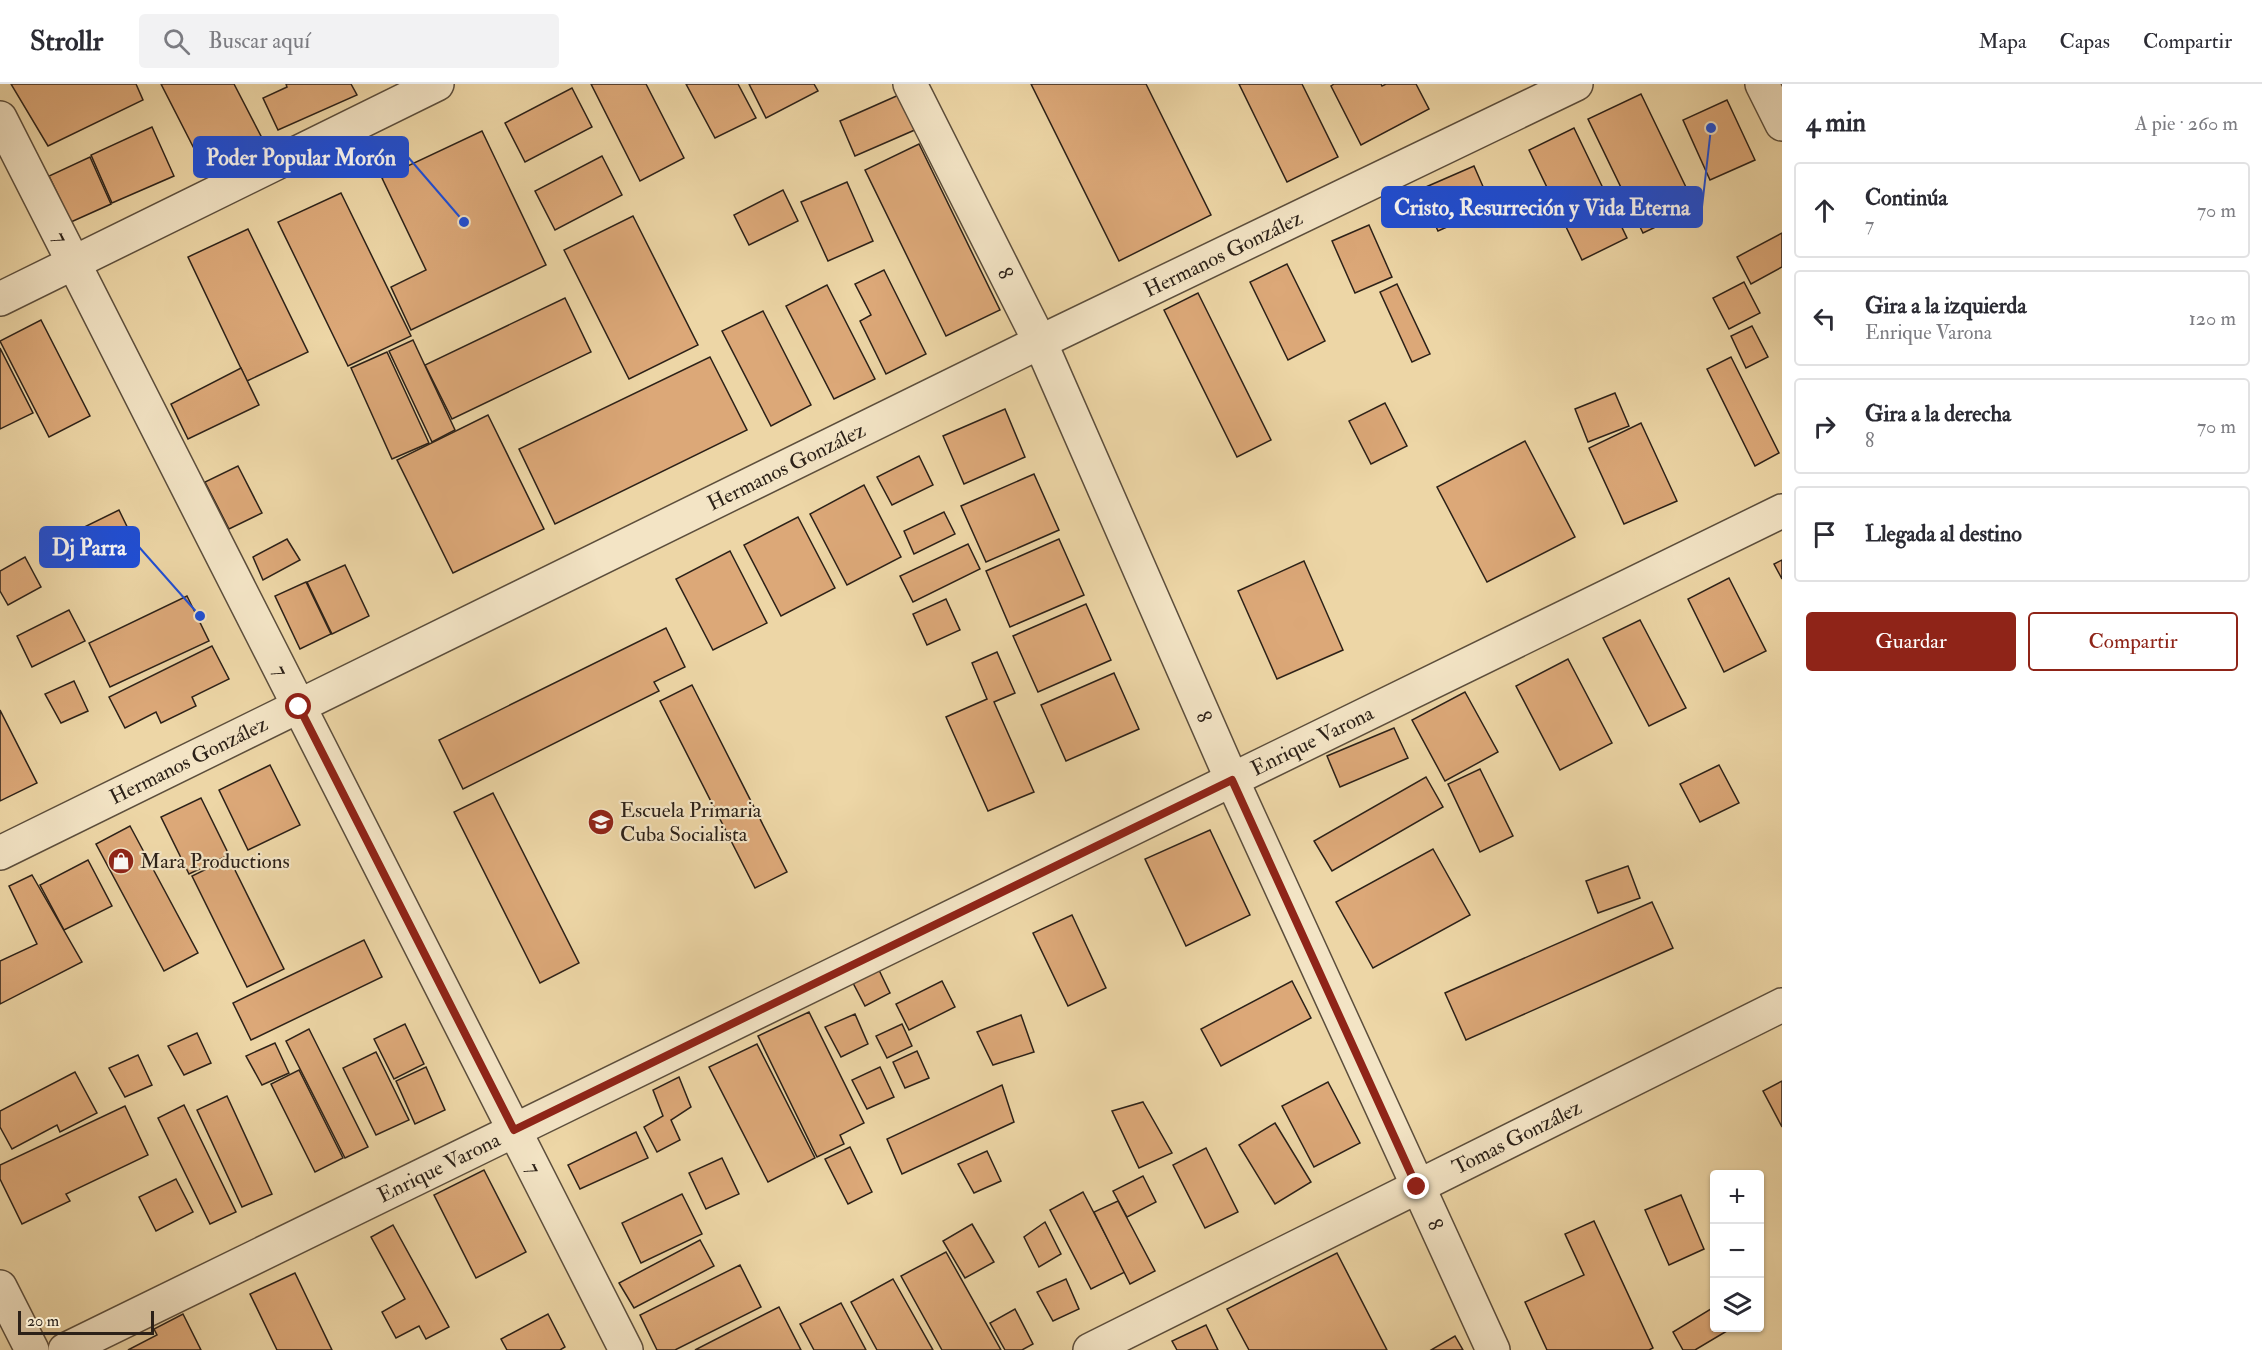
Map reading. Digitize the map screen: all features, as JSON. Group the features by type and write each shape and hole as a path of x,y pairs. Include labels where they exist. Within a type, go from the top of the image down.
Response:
{"street":[{"path":"0,299 437,84"},
{"name":"8","path":"910,84 1040,342 1232,780 1493,1350"},
{"name":"Hermanos González","path":"0,853 1040,342 1576,84"},
{"path":"1762,84 1782,124"},
{"name":"7","path":"0,118 626,1350"},
{"name":"Enrique Varona","path":"65,1350 1782,511"},
{"name":"Tomas González","path":"1090,1350 1782,1005"},
{"path":"0,1287 32,1350"}],"building":[{"path":"11,84 136,84 143,100 48,146"},
{"path":"161,84 234,84 262,138 204,168"},
{"path":"286,84 351,84 357,95 278,130 263,98 287,87"},
{"path":"591,84 646,84 684,158 640,181"},
{"path":"686,84 738,84 756,118 715,138"},
{"path":"749,84 814,84 818,91 766,118"},
{"path":"1031,84 1146,84 1211,215 1119,261"},
{"path":"1239,84 1302,84 1338,157 1287,182"},
{"path":"1334,84 1381,84 1382,86 1416,84 1429,109 1361,145 1331,86"},
{"path":"572,88 592,127 525,162 505,123"},
{"path":"901,94 917,129 855,156 840,121"},
{"path":"1641,94 1696,208 1643,233 1588,119"},
{"path":"1727,100 1755,160 1710,180 1683,120"},
{"path":"152,127 174,176 112,203 91,155"},
{"path":"1574,128 1627,238 1582,260 1529,150"},
{"path":"482,131 546,265 411,330 391,287 426,270 382,178"},
{"path":"919,144 1000,310 946,336 865,170"},
{"path":"602,156 622,195 555,230 535,191"},
{"path":"90,157 111,204 71,222 49,176"},
{"path":"1474,166 1492,207 1438,231 1419,190"},
{"path":"847,182 873,241 828,261 801,202"},
{"path":"783,190 798,221 749,245 734,215"},
{"path":"341,193 411,336 348,366 278,222"},
{"path":"633,216 698,345 629,379 564,250"},
{"path":"1369,225 1392,277 1355,293 1332,241"},
{"path":"248,229 308,352 247,381 188,257"},
{"path":"1782,233 1782,267 1751,284 1737,257"},
{"path":"1287,264 1325,341 1288,360 1250,282"},
{"path":"884,270 926,354 886,374 860,321 871,315 855,284"},
{"path":"1744,282 1760,313 1729,329 1713,298"},
{"path":"1397,284 1430,354 1412,362 1380,292"},
{"path":"827,285 875,379 834,399 786,306"},
{"path":"1198,293 1271,440 1237,457 1164,310"},
{"path":"565,298 591,352 452,419 425,365"},
{"path":"763,311 811,405 771,426 722,331"},
{"path":"41,320 90,416 49,437 0,341"},
{"path":"1752,326 1768,357 1746,368 1731,336"},
{"path":"413,340 455,430 432,442 389,351"},
{"path":"0,348 33,413 0,429"},
{"path":"387,352 429,443 392,459 351,368"},
{"path":"710,357 747,430 555,524 519,449"},
{"path":"1731,357 1779,453 1755,466 1707,369"},
{"path":"241,368 259,405 188,439 171,404"},
{"path":"1615,393 1629,426 1588,442 1575,409"},
{"path":"1385,403 1407,446 1371,464 1349,421"},
{"path":"1005,409 1025,457 964,484 943,436"},
{"path":"488,415 544,529 453,573 397,460"},
{"path":"1641,423 1677,501 1624,524 1589,448"},
{"path":"1525,441 1575,537 1487,582 1437,487"},
{"path":"919,456 933,485 892,505 877,477"},
{"path":"238,466 262,513 229,529 205,482"},
{"path":"1034,474 1059,530 986,562 961,506"},
{"path":"864,485 901,557 847,585 810,514"},
{"path":"119,510 134,541 88,563 72,533"},
{"path":"944,512 955,534 914,554 904,531"},
{"path":"798,517 835,588 781,616 744,545"},
{"path":"287,539 300,560 263,580 253,557"},
{"path":"1059,539 1084,595 1010,627 986,571"},
{"path":"968,544 980,569 913,602 900,576"},
{"path":"730,551 767,623 713,650 676,579"},
{"path":"25,557 41,587 8,605 0,591 0,571"},
{"path":"1782,560 1782,579 1774,564"},
{"path":"1304,561 1343,650 1277,679 1238,591"},
{"path":"345,565 369,616 332,634 307,582"},
{"path":"1729,578 1766,651 1724,672 1688,599"},
{"path":"306,582 331,634 300,649 275,596"},
{"path":"187,596 209,641 110,687 89,643"},
{"path":"946,599 960,630 927,645 913,614"},
{"path":"1086,604 1111,660 1038,692 1013,636"},
{"path":"69,610 85,641 32,667 17,636"},
{"path":"1640,620 1686,708 1649,726 1603,638"},
{"path":"666,628 685,667 654,682 659,691 463,789 439,740"},
{"path":"212,646 229,679 192,697 196,706 161,723 156,712 125,728 109,697"},
{"path":"997,652 1015,693 994,702 1034,792 988,811 946,717 987,699 972,663"},
{"path":"1568,659 1612,743 1560,770 1516,686"},
{"path":"1114,673 1139,729 1066,761 1041,705"},
{"path":"74,681 88,711 61,723 45,694"},
{"path":"692,685 787,872 755,888 660,701"},
{"path":"1465,692 1498,752 1445,781 1412,720"},
{"path":"0,710 37,783 0,801"},
{"path":"1394,728 1408,758 1340,787 1327,756"},
{"path":"270,765 300,825 248,850 219,790"},
{"path":"1719,765 1739,803 1700,822 1680,784"},
{"path":"1480,769 1513,836 1480,852 1448,784"},
{"path":"1426,777 1443,807 1332,871 1314,841"},
{"path":"493,793 579,963 540,983 454,812"},
{"path":"201,798 229,855 189,874 161,817"},
{"path":"130,826 198,953 164,971 96,844"},
{"path":"1210,830 1250,915 1186,946 1145,859"},
{"path":"1433,849 1470,915 1373,968 1336,902"},
{"path":"229,858 284,969 247,987 192,876"},
{"path":"88,860 112,906 64,930 40,885"},
{"path":"1628,866 1640,898 1598,913 1586,881"},
{"path":"32,875 82,962 0,1004 0,961 37,944 9,886"},
{"path":"1652,902 1673,948 1466,1040 1445,993"},
{"path":"1072,915 1106,988 1068,1006 1033,933"},
{"path":"364,940 382,977 251,1040 233,1003"},
{"path":"878,968 890,993 865,1006 852,981"},
{"path":"942,981 955,1007 909,1030 896,1004"},
{"path":"1292,981 1311,1018 1221,1066 1201,1029"},
{"path":"809,1012 864,1123 840,1135 844,1144 817,1157 758,1036"},
{"path":"855,1014 868,1044 841,1057 825,1027"},
{"path":"1021,1015 1034,1052 993,1065 977,1032"},
{"path":"405,1024 424,1064 394,1079 374,1039"},
{"path":"902,1024 912,1046 887,1058 876,1036"},
{"path":"309,1029 368,1147 345,1158 286,1041"},
{"path":"197,1033 211,1063 184,1075 168,1046"},
{"path":"275,1043 289,1073 262,1085 246,1056"},
{"path":"757,1044 815,1158 768,1182 709,1067"},
{"path":"917,1051 929,1078 905,1088 893,1062"},
{"path":"376,1052 409,1120 376,1135 343,1068"},
{"path":"138,1055 152,1085 125,1097 109,1068"},
{"path":"426,1067 445,1110 415,1124 396,1081"},
{"path":"880,1067 894,1097 867,1109 852,1080"},
{"path":"299,1070 343,1158 315,1172 271,1084"},
{"path":"75,1072 97,1113 60,1132 57,1125 12,1149 0,1127 0,1111"},
{"path":"679,1077 691,1107 671,1120 680,1140 657,1152 644,1127 663,1116 653,1090"},
{"path":"1782,1081 1782,1127 1763,1091"},
{"path":"1328,1082 1360,1143 1314,1167 1282,1106"},
{"path":"1002,1085 1014,1122 902,1174 887,1139"},
{"path":"227,1096 272,1194 242,1207 197,1110"},
{"path":"1143,1102 1172,1153 1139,1168 1112,1111"},
{"path":"184,1105 236,1212 210,1224 158,1118"},
{"path":"125,1106 148,1155 66,1194 70,1201 22,1224 0,1179 0,1165"},
{"path":"1275,1123 1311,1182 1275,1204 1239,1145"},
{"path":"636,1132 648,1158 580,1189 568,1165"},
{"path":"850,1147 872,1192 848,1204 825,1159"},
{"path":"1206,1148 1238,1212 1205,1228 1173,1165"},
{"path":"987,1151 1001,1181 974,1193 958,1164"},
{"path":"722,1158 739,1194 706,1209 689,1173"},
{"path":"484,1170 526,1252 476,1278 434,1195"},
{"path":"1143,1176 1156,1202 1127,1217 1113,1191"},
{"path":"176,1179 193,1212 156,1231 139,1197"},
{"path":"1083,1192 1125,1272 1091,1289 1050,1210"},
{"path":"682,1194 702,1234 641,1263 622,1223"},
{"path":"1681,1195 1704,1249 1669,1265 1645,1210"},
{"path":"1118,1201 1155,1271 1130,1284 1094,1212"},
{"path":"1594,1221 1653,1348 1649,1350 1547,1350 1525,1302 1584,1275 1565,1234"},
{"path":"1045,1222 1061,1254 1039,1267 1024,1237"},
{"path":"972,1224 994,1262 965,1278 943,1241"},
{"path":"393,1225 449,1327 426,1339 419,1326 396,1338 382,1312 405,1299 371,1237"},
{"path":"700,1240 714,1266 634,1308 619,1283"},
{"path":"946,1252 1001,1350 942,1350 901,1276"},
{"path":"1337,1253 1387,1350 1249,1350 1227,1309"},
{"path":"740,1265 761,1307 675,1350 657,1350 640,1315"},
{"path":"295,1273 332,1350 277,1350 250,1294"},
{"path":"893,1279 933,1350 877,1350 851,1302"},
{"path":"1066,1279 1079,1309 1053,1321 1037,1292"},
{"path":"841,1303 866,1350 814,1350 800,1324"},
{"path":"779,1307 801,1350 695,1350"},
{"path":"1015,1309 1033,1344 1022,1350 1005,1350 990,1323"},
{"path":"1710,1309 1710,1332 1725,1332 1695,1350 1683,1350 1673,1332"},
{"path":"183,1314 201,1350 128,1350 157,1335 154,1329"},
{"path":"548,1314 565,1347 560,1350 507,1350 501,1339"},
{"path":"1206,1325 1218,1350 1177,1350 1172,1341"},
{"path":"1455,1336 1463,1350 1431,1350"}],"place":[{"name":"Cristo, Resurreción y Vida Eterna","path":"1711,128"},
{"name":"Poder Popular Morón","path":"464,222"},
{"name":"Dj Parra","path":"200,616"},
{"name":"Escuela Primaria Cuba Socialista","path":"601,822"},
{"name":"Mara Productions","path":"121,861"}],"route":[{"path":"299,707 514,1130 1232,780 1417,1187"}]}
